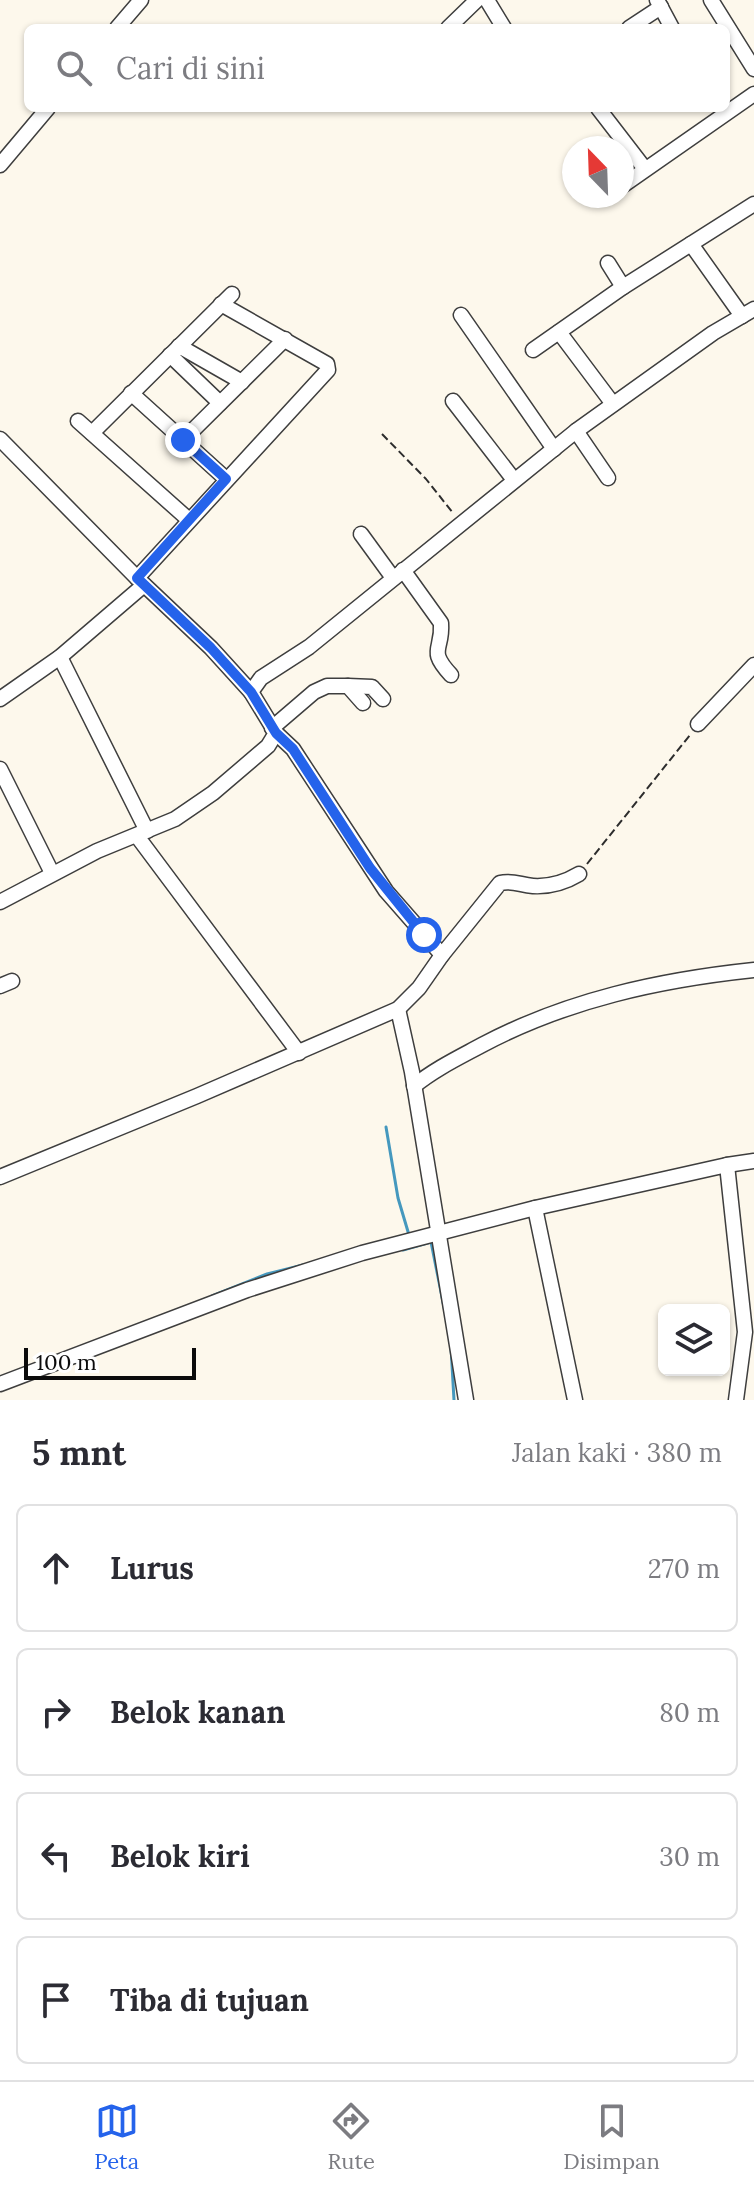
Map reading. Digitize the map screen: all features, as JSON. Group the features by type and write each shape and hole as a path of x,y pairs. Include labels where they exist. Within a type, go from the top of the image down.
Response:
{"street":[{"path":"120,24 141,0"},
{"path":"452,24 477,0"},
{"path":"487,0 502,24"},
{"path":"713,1 729,24"},
{"path":"634,24 659,3 670,24"},
{"path":"730,25 750,54 754,69"},
{"path":"730,106 754,94"},
{"path":"0,165 45,112"},
{"path":"601,112 645,169"},
{"path":"634,177 719,112"},
{"path":"533,350 623,287 754,204"},
{"path":"251,692 261,678 309,647 576,431 748,312 691,244"},
{"path":"608,263 623,287"},
{"path":"0,699 60,657 141,582 189,520 328,370 327,364 226,299 92,433"},
{"path":"461,315 554,449"},
{"path":"559,332 613,404"},
{"path":"183,440 285,339"},
{"path":"174,350 242,382"},
{"path":"174,350 220,403"},
{"path":"131,393 226,479"},
{"path":"453,401 514,480"},
{"path":"78,421 189,520"},
{"path":"576,431 608,478"},
{"path":"0,439 211,648 251,692 274,730 293,749 386,891 442,955"},
{"path":"361,534 441,623 436,652 439,662 451,675"},
{"path":"60,657 142,834 299,1053"},
{"path":"698,724 754,665"},
{"path":"0,902 97,851 175,819 213,793 268,746 274,730 314,692 327,686 372,687 383,699"},
{"path":"348,686 363,703"},
{"path":"0,769 52,873"},
{"path":"0,1177 398,1009 419,988 500,883 512,880 530,886 557,885 579,874"},
{"path":"414,1086 457,1057 530,1020 557,1010 647,985 754,970"},
{"path":"398,1009 414,1086 466,1400"},
{"path":"0,1384 261,1285 362,1253 535,1208 754,1161"},
{"path":"727,1165 749,1337 736,1400"},
{"path":"535,1208 575,1400"}],"path":[{"path":"382,434 426,479 461,523"},
{"path":"579,874 698,724"}],"waterway":[{"path":"386,1127 398,1198 409,1235"},
{"path":"403,1250 431,1242 445,1312"},
{"path":"212,1296 267,1274 303,1265"},
{"path":"451,1347 454,1400"}],"route":[{"path":"183,440 226,479 137,578 211,648 251,692 276,733 293,749 386,891 424,935"}]}
